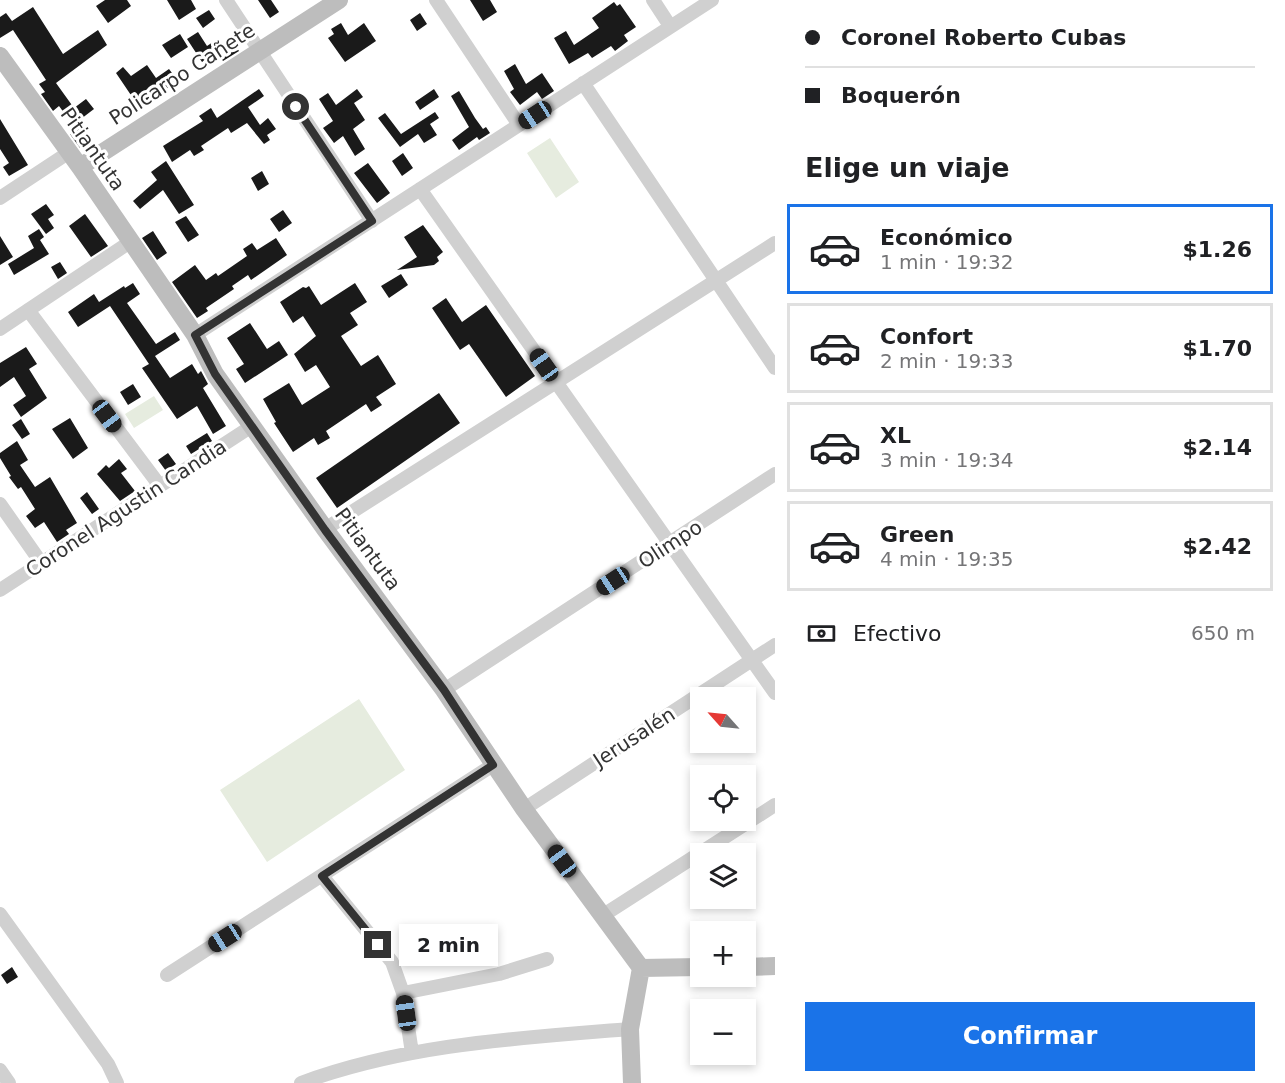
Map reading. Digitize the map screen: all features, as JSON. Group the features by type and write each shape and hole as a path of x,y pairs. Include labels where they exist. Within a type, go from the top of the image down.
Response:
{"street":[{"path":"226,0 372,221"},
{"name":"Policarpo Cañete","path":"0,198 74,160 339,0"},
{"path":"435,0 519,125"},
{"path":"652,0 670,26"},
{"path":"195,335 712,0"},
{"name":"Pitiantuta","path":"1,58 195,335 215,374 325,530 444,690 524,809 641,968"},
{"path":"583,83 775,368"},
{"path":"420,189 775,693"},
{"path":"0,329 130,242"},
{"path":"325,530 775,243"},
{"path":"28,310 160,486"},
{"name":"Coronel Agustin Candia","path":"0,590 252,426"},
{"name":"Olimpo","path":"444,690 775,474"},
{"path":"0,504 42,564"},
{"name":"Jerusalén","path":"524,809 775,645"},
{"path":"167,975 493,765"},
{"path":"602,916 775,805"},
{"path":"322,876 392,962 404,993 412,1053"},
{"path":"0,914 108,1064 117,1083"},
{"path":"404,993 499,974 547,959"},
{"path":"756,967 775,966"},
{"path":"632,1083 630,1029 641,968 690,968"},
{"path":"301,1083 325,1074 412,1053 516,1038 630,1029"},
{"path":"0,1070 9,1083"}],"shaded area":[{"path":"550,138 579,182 556,198 527,153"},
{"path":"154,396 163,410 134,428 125,414"},
{"path":"359,699 405,770 267,862 220,790"}],"building":[{"path":"105,0 127,0 131,6 108,23 96,6"},
{"path":"167,0 191,0 196,9 179,20"},
{"path":"258,0 271,0 279,12 270,18"},
{"path":"470,0 490,0 497,12 483,21"},
{"path":"614,2 617,6 620,4 636,27 624,35 628,41 615,51 611,46 592,58 588,53 569,64 554,38 566,31 574,45 599,28 592,18"},
{"path":"33,7 63,54 98,30 107,45 56,83 74,108 86,99 94,109 73,125 59,106 53,111 41,94 45,92 39,84 46,80 13,30 0,38 0,17 6,13 12,21"},
{"path":"209,10 215,19 203,28 196,18"},
{"path":"420,13 427,24 417,31 410,20"},
{"path":"341,23 348,35 364,23 376,41 345,62 328,38 334,34 331,29"},
{"path":"198,32 207,46 219,38 225,47 233,42 239,51 223,61 217,52 202,62 187,39"},
{"path":"180,34 188,47 171,58 162,45"},
{"path":"515,64 526,84 542,73 554,91 542,99 537,92 520,105 510,92 514,89 504,71"},
{"path":"147,65 156,78 169,69 178,81 139,107 116,73 123,67 131,76"},
{"path":"259,89 264,96 248,107 260,125 268,118 276,129 267,135 270,140 264,144 247,123 231,133 228,128 201,146 204,150 194,156 190,150 172,162 163,146 203,121 199,116 211,108 217,118"},
{"path":"357,89 363,97 354,103 365,120 353,129 365,149 355,156 343,136 334,143 323,128 333,121 319,99 328,93 336,105"},
{"path":"434,89 439,97 420,110 415,102"},
{"path":"459,91 483,129 486,127 490,133 479,140 477,137 459,150 452,140 469,127 451,96"},
{"path":"435,112 439,118 430,124 437,135 424,143 418,134 400,147 378,118 385,113 401,134"},
{"path":"0,119 28,165 9,176 3,167 9,163 0,149"},
{"path":"82,126 92,140 80,148 70,134"},
{"path":"403,153 413,168 402,176 392,161"},
{"path":"166,161 194,205 179,214 163,190 140,209 133,201 157,180 151,172"},
{"path":"368,163 390,193 377,203 354,173"},
{"path":"262,171 269,184 258,191 251,178"},
{"path":"46,204 54,215 48,219 54,228 46,234 31,214"},
{"path":"283,210 292,223 279,232 270,219"},
{"path":"85,214 108,246 91,257 69,226"},
{"path":"186,216 199,235 188,242 175,222"},
{"path":"423,225 443,252 437,257 439,261 434,265 397,270 417,257 404,237"},
{"path":"39,229 44,237 40,240 49,254 14,275 8,264 34,248 28,236"},
{"path":"153,231 167,253 157,260 142,238"},
{"path":"0,236 13,257 0,265"},
{"path":"276,238 287,255 251,280 248,275 232,286 234,289 206,308 208,311 197,318 172,282 195,265 206,280 216,273 218,276 247,256 243,249 252,243 257,250"},
{"path":"60,262 67,273 58,279 51,267"},
{"path":"401,274 408,285 389,298 381,286"},
{"path":"133,283 140,294 127,303 156,344 175,332 180,340 155,356 170,378 192,364 198,374 201,371 208,384 203,388 226,426 213,434 197,406 177,419 142,368 149,364 110,306 78,327 68,312 94,294 99,302"},
{"path":"355,283 367,302 350,313 358,325 341,336 361,366 378,355 396,384 376,397 382,405 371,412 366,404 326,431 330,438 318,445 314,438 293,452 274,423 276,422 263,399 289,383 302,405 330,387 316,365 305,372 294,354 316,336 303,316 293,323 280,302 303,287 309,286 321,305"},
{"path":"446,298 462,322 486,305 535,376 506,397 469,344 460,350 432,308"},
{"path":"250,323 267,349 279,341 288,355 245,383 236,369 244,364 227,338"},
{"path":"26,347 37,364 29,369 47,398 21,417 13,405 26,396 14,377 0,387 0,363"},
{"path":"133,384 141,397 128,405 120,392"},
{"path":"439,393 460,423 337,508 316,478"},
{"path":"70,418 88,448 73,459 52,429"},
{"path":"21,419 30,434 22,439 12,425"},
{"path":"207,433 212,441 191,454 186,446"},
{"path":"17,441 28,460 20,465 35,487 50,477 77,523 66,530 69,534 57,542 44,522 35,528 26,516 35,509 21,487 18,489 9,477 11,476 0,458 0,453"},
{"path":"168,453 176,464 166,471 158,460"},
{"path":"119,459 127,469 121,473 135,491 120,501 97,474 106,465 109,468"},
{"path":"87,492 99,509 92,514 80,498"},
{"path":"12,967 18,977 7,984 1,975"}],"route":[{"path":"296,107 372,221 195,335 215,374 325,530 444,690 493,765 322,876 378,945"}]}
